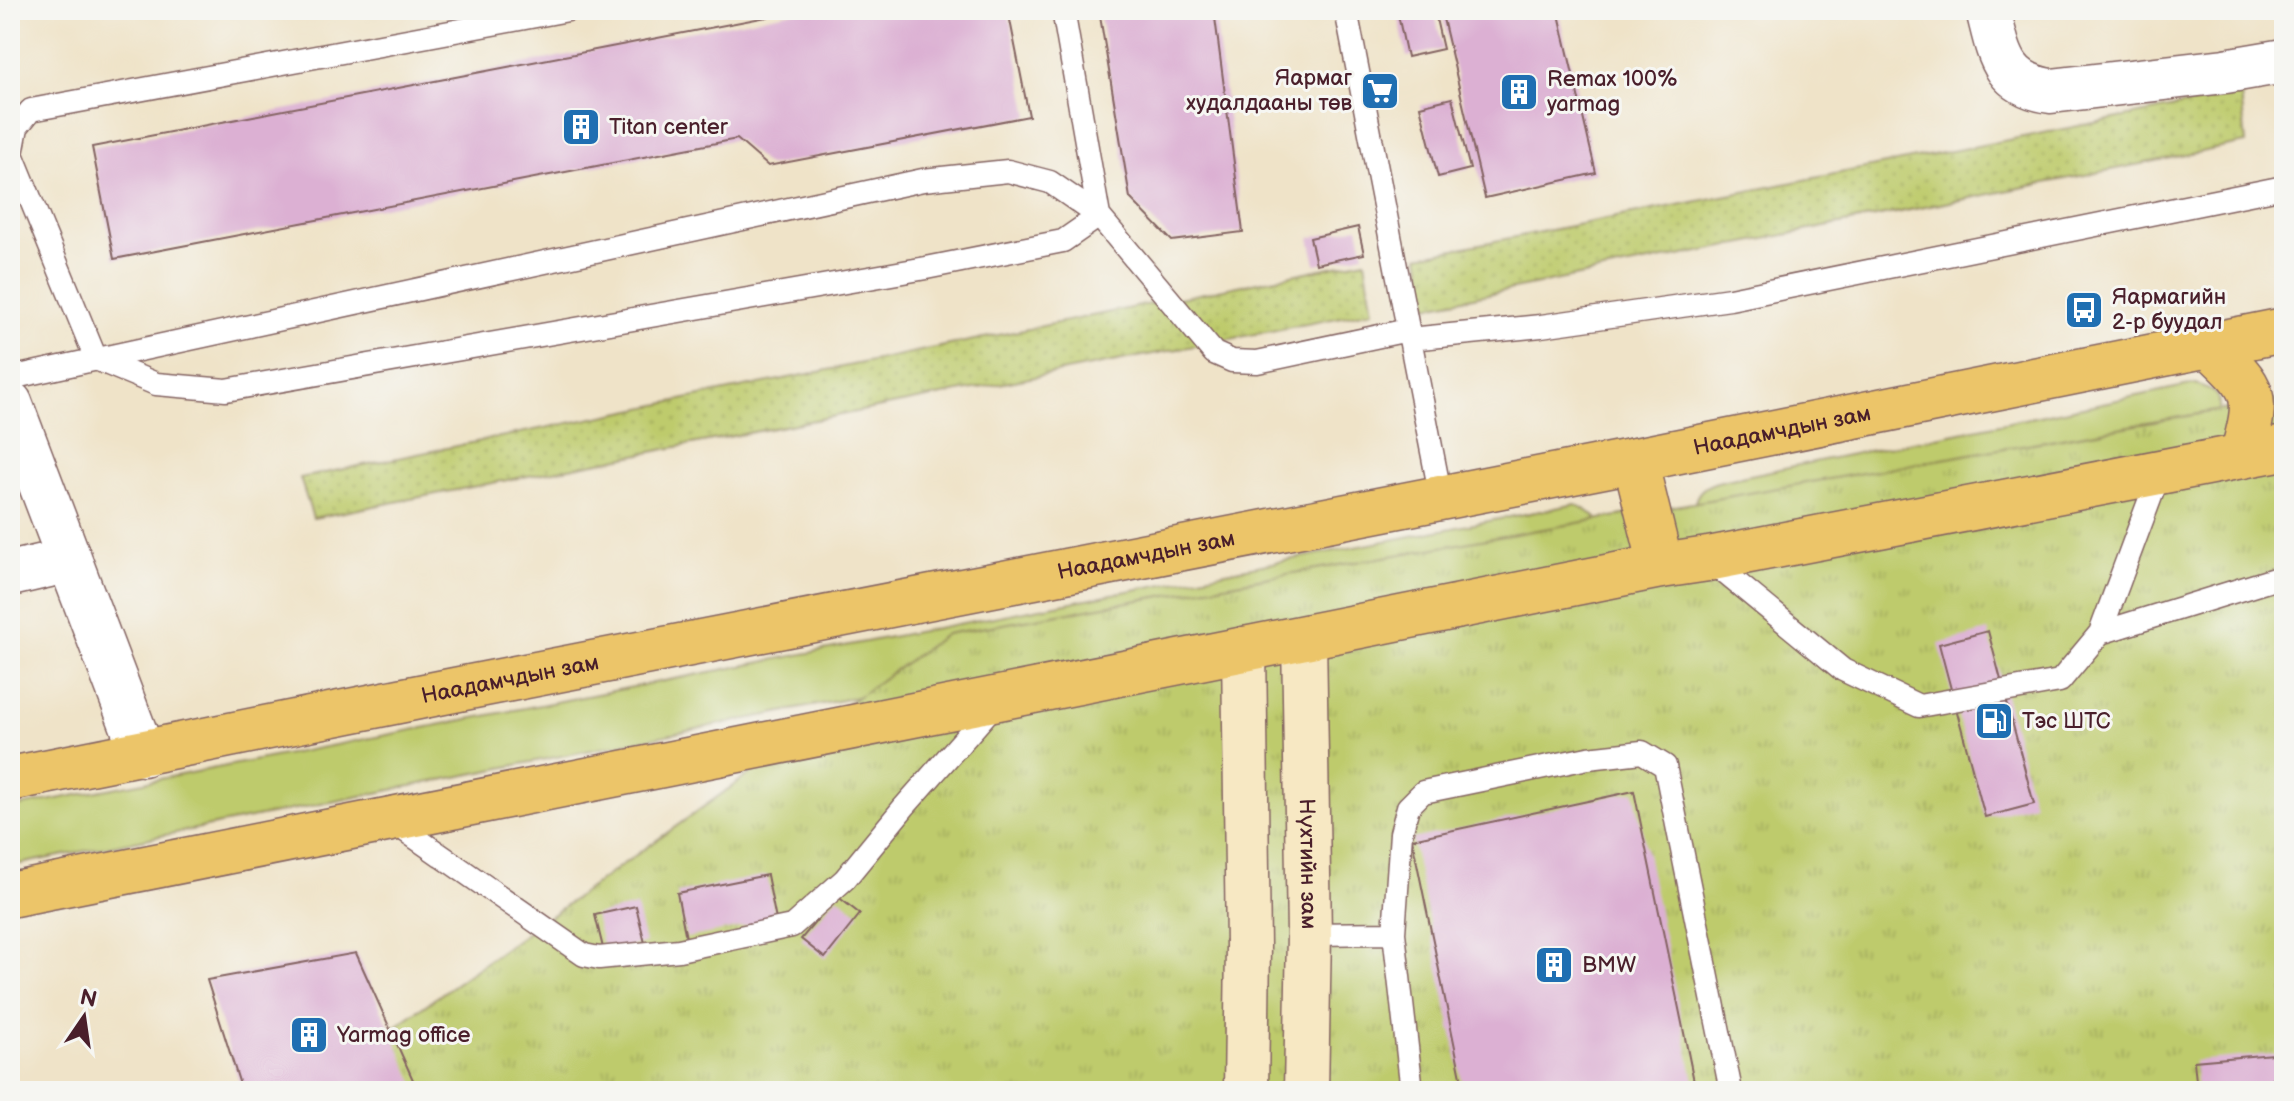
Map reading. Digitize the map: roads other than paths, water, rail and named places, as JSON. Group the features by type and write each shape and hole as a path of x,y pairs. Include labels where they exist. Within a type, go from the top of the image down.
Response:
{"highway":[{"name":"Наадамчдын зам","path":"10,779 2284,330"},
{"path":"2209,345 2249,388 2253,414 2242,456"},
{"path":"10,895 1661,566 2284,448"},
{"path":"1635,460 1661,566"}],"main road":[{"name":"Нүхтийн зам","path":"1304,638 1309,934 1306,1091"},
{"path":"1244,649 1248,931 1246,1091"}],"street":[{"path":"1988,10 2001,59 2010,72 2022,82 2051,91 2284,61"},
{"path":"10,403 143,754"},
{"path":"10,574 70,560"}],"lane":[{"path":"568,10 31,110 17,127 12,154 96,359 156,384 226,390 926,268 1063,241 1099,216"},
{"path":"1063,10 1099,216"},
{"path":"1346,10 1441,498"},
{"path":"10,378 923,180 1008,171 1050,182 1099,216 1214,353 1232,361 1257,362 1409,334 1541,326 1730,299 2284,187"},
{"path":"1708,559 1843,670 1919,706 2060,681 2100,633 2160,472"},
{"path":"2100,633 2284,576"},
{"path":"389,820 584,955 599,958 679,950 792,926 845,879 1000,698"},
{"path":"1412,1091 1394,933 1401,833 1408,807 1423,792 1588,758 1642,752 1665,766 1731,1091"},
{"path":"1309,934 1394,933"}],"place":[{"name":"Яармаг худалдааны төв","path":"1380,91"},
{"name":"Remax 100% yarmag","path":"1519,92"},
{"name":"Titan center","path":"581,127"},
{"name":"Яармагийн 2-р буудал","path":"2084,310"},
{"name":"Тэс ШТС","path":"1994,721"},
{"name":"BMW","path":"1554,965"},
{"name":"Yarmag office","path":"309,1035"}]}
